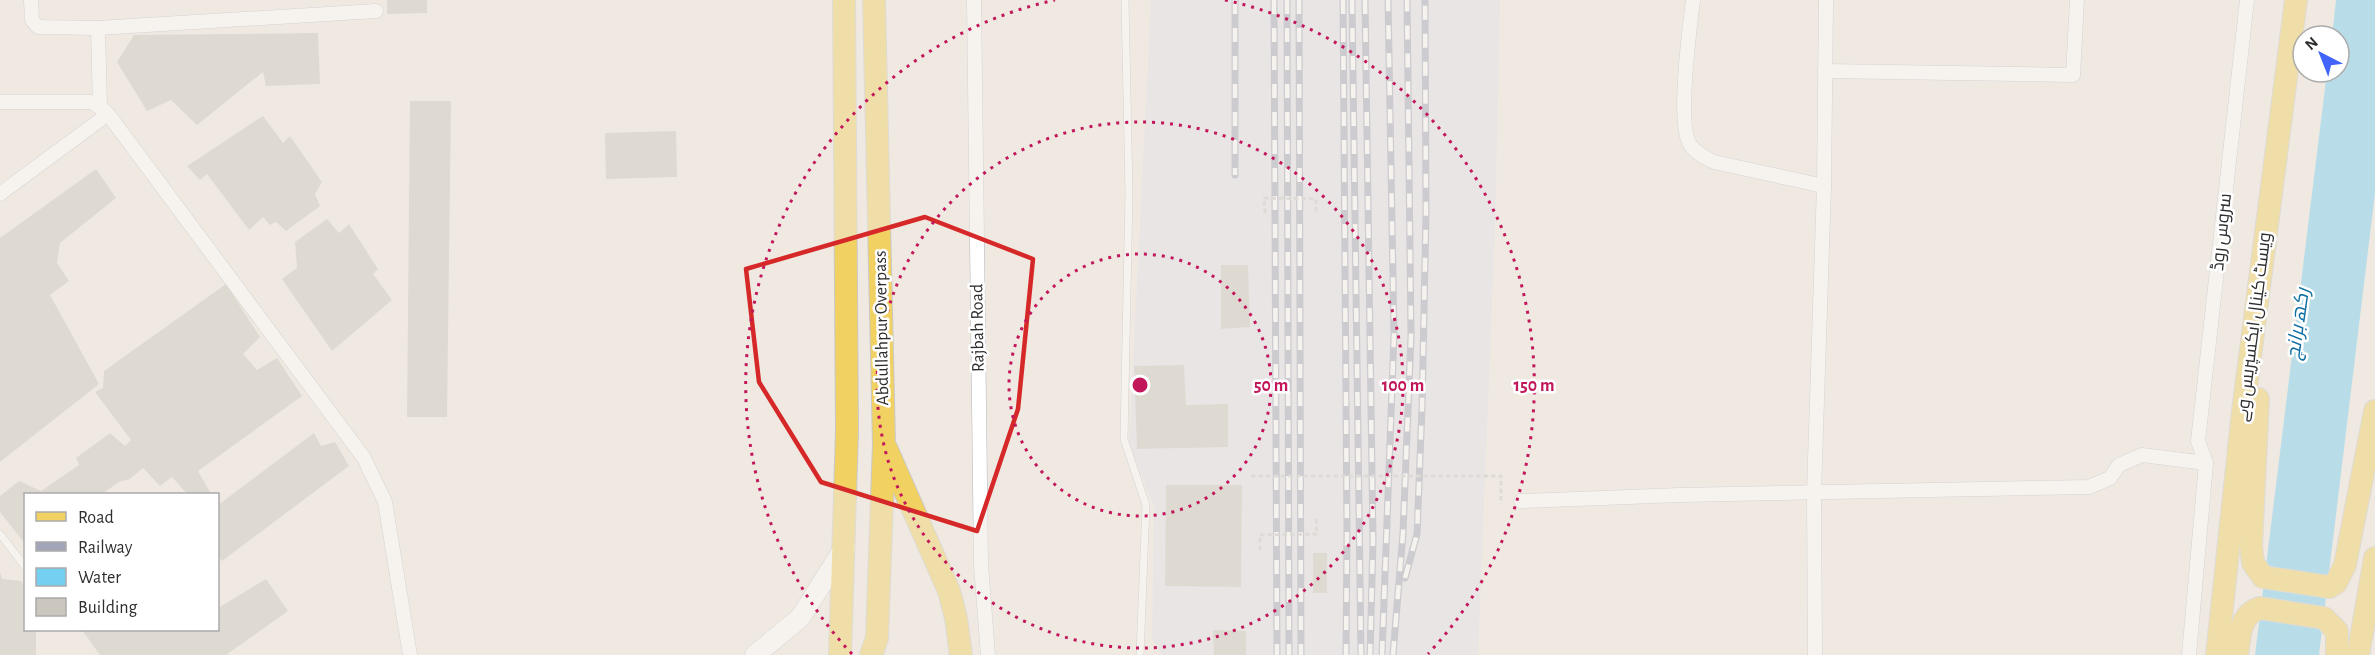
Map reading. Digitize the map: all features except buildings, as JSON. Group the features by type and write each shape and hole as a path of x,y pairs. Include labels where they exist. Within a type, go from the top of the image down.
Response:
{"main road":[{"name":"Abdullahpur Overpass","path":"840,655 847,419 844,0"},
{"name":"Abdullahpur Overpass","path":"871,655 877,638 884,444 874,0"},
{"name":"ویسٹ کینال ایکسپریس وے","path":"2217,655 2240,434 2296,0"},
{"path":"2266,233 2252,546 2253,563 2263,577 2330,587 2336,583 2345,565 2375,411"},
{"path":"884,444 949,591 962,655"},
{"path":"755,655 800,618 845,547"},
{"path":"2358,655 2375,558"},
{"path":"2236,655 2242,623 2252,610 2260,608 2324,618 2337,631 2337,655"}],"street":[{"path":"31,0 32,20 38,27 98,28 376,11"},
{"name":"Rajbah Road","path":"974,0 981,565 988,655"},
{"path":"1693,0 1685,58 1686,133 1690,146 1714,162 1824,186"},
{"path":"1815,655 1814,492 1824,186 1826,0"},
{"path":"1825,72 2073,75 2077,0"},
{"name":"سروس روڈ","path":"2189,655 2206,462 2198,441 2247,0"},
{"path":"98,28 104,110"},
{"path":"0,102 92,102 104,110 364,458 385,502 411,655"},
{"path":"0,194 104,110"},
{"path":"1521,501 1680,495 2089,487 2110,478 2119,465 2142,455 2206,462"}],"lane":[{"path":"1125,0 1129,193 1124,439 1146,505 1140,655"},
{"path":"0,534 24,565"}],"path":[{"path":"1265,213 1264,198 1316,198 1316,212"},
{"path":"1251,476 1501,476 1501,504"},
{"path":"1260,550 1260,535 1317,534 1316,517"}],"highlighted area":[{"path":"925,217 1033,259 1018,409 977,531 821,482 759,382 746,269"}],"shaded area":[{"path":"1151,0 1500,0 1495,229 1478,655 1162,655 1152,638 1154,506 1129,444"}],"water":[{"name":"رکھ برانچ","path":"2336,0 2375,0 2375,193 2319,655 2255,655 2326,84 2351,84 2351,24 2333,24"}],"railway":[{"path":"1235,0 1235,175"},
{"path":"1274,0 1277,655"},
{"path":"1287,0 1289,655"},
{"path":"1299,0 1301,655"},
{"path":"1343,0 1346,655"},
{"path":"1352,0 1361,655"},
{"path":"1365,0 1373,541 1370,655"},
{"path":"1382,655 1394,335 1388,0"},
{"path":"1393,655 1403,533 1411,336 1407,0"},
{"path":"1405,578 1417,534 1422,408 1426,214 1425,0"}]}
